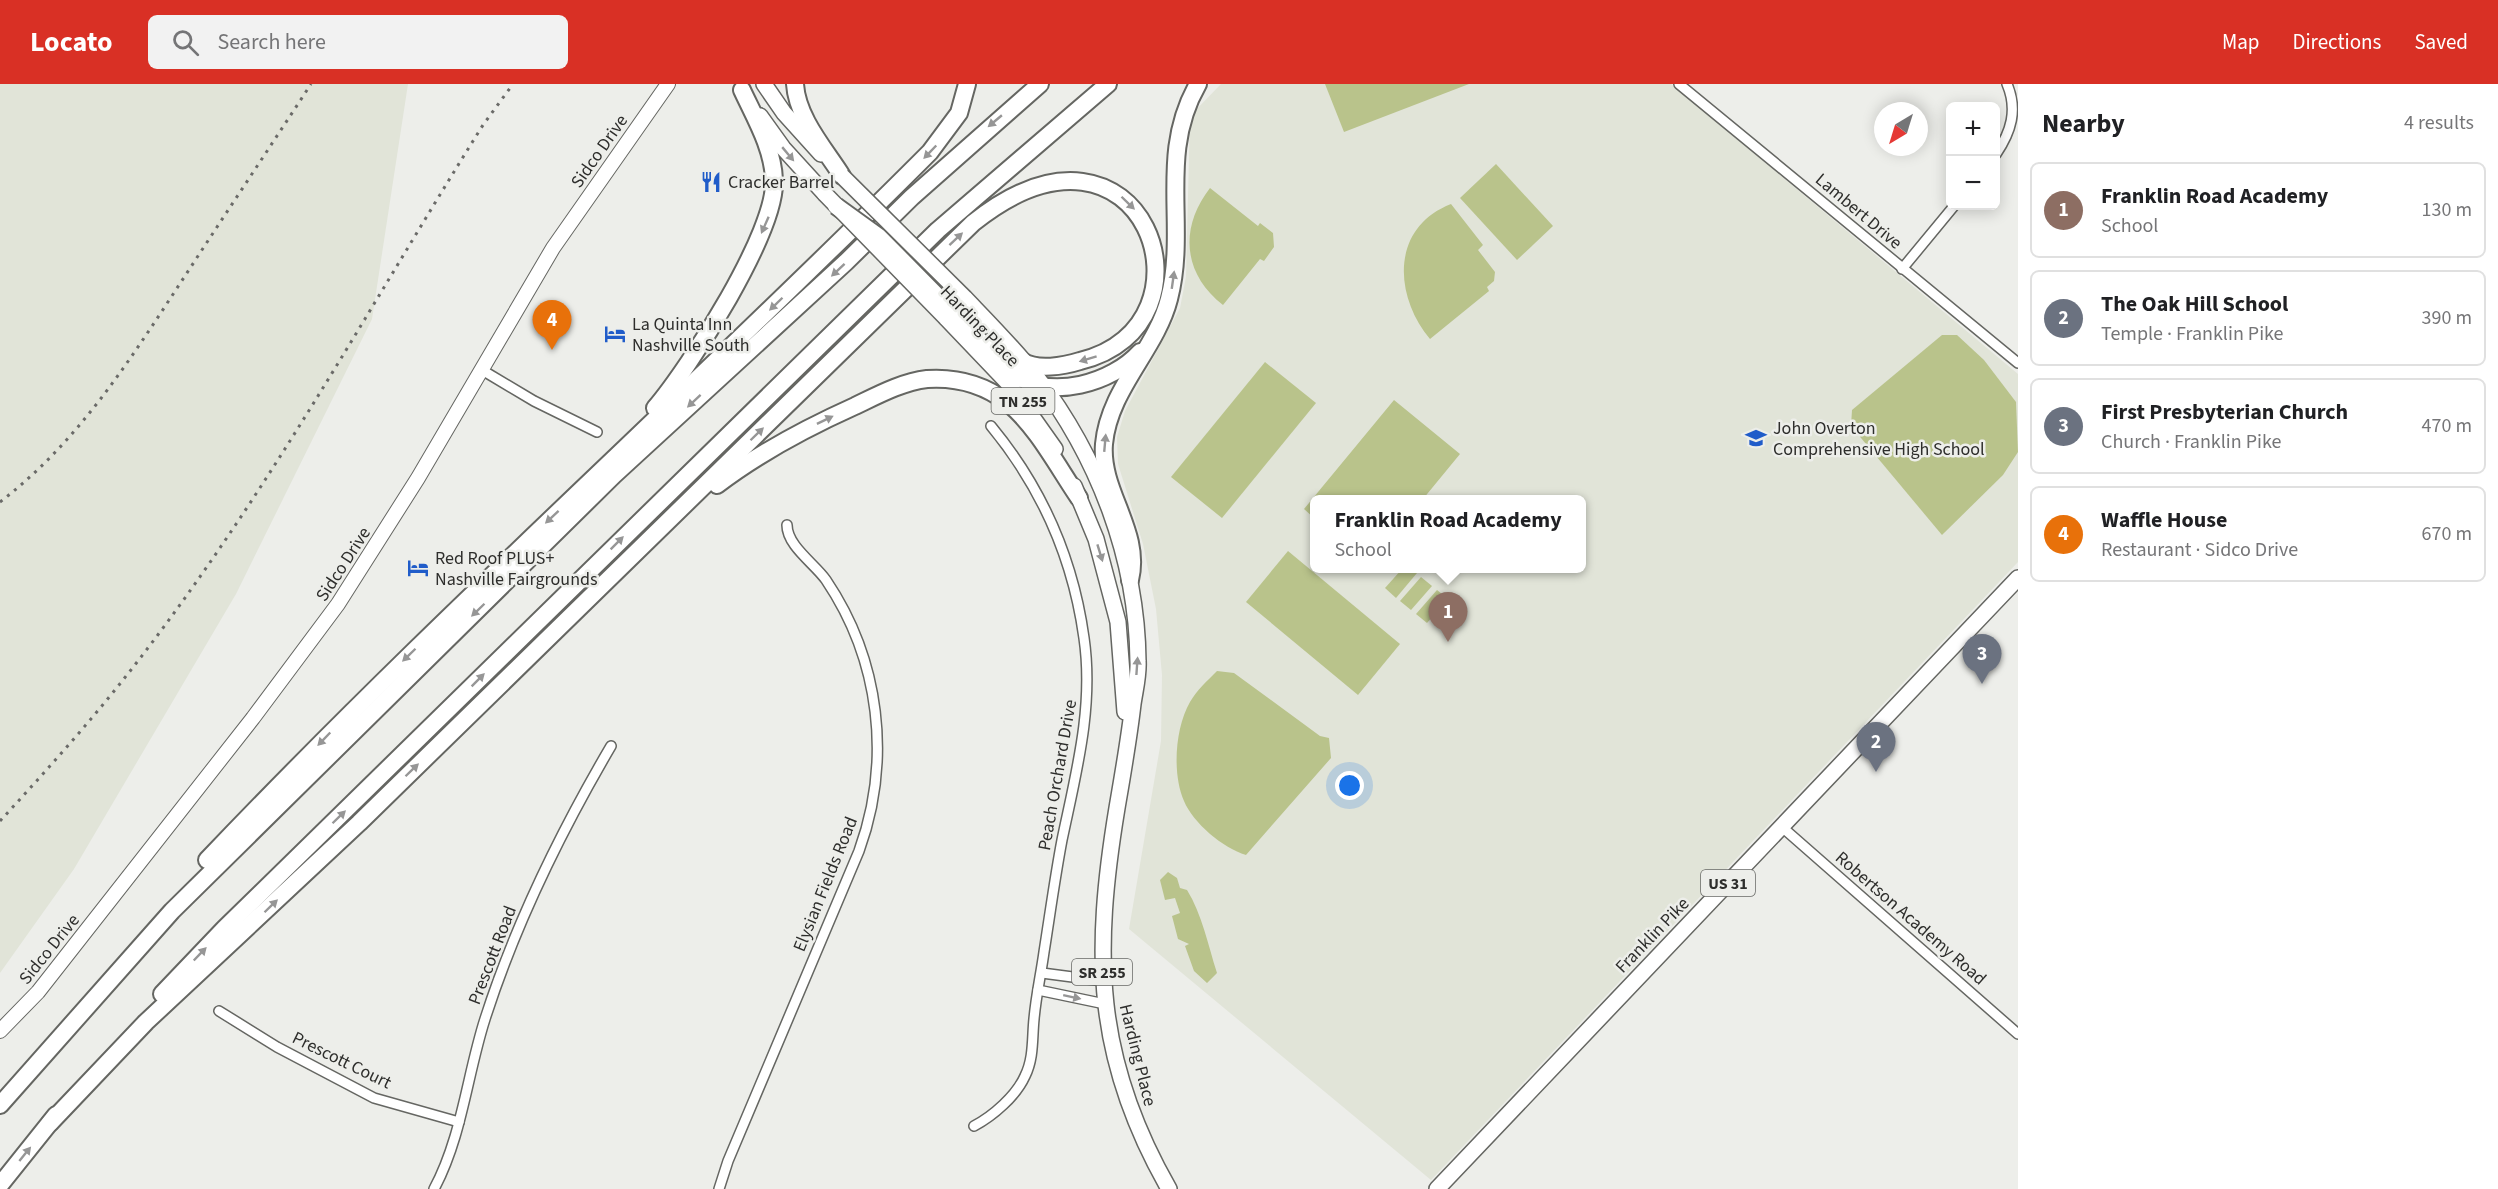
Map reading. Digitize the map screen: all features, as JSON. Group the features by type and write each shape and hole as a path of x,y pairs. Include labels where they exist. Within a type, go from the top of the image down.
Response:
{"highway":[{"path":"795,84 796,95 805,118 842,176"},
{"path":"0,1090 88,984 272,792 504,561 608,464 930,152 955,120 967,84"},
{"path":"0,1105 172,911 614,475 846,262 912,197 1040,84"},
{"path":"0,1185 101,1059 224,929 646,513 938,230 1108,84"},
{"path":"1130,580 1134,553 1107,474 1104,443 1114,407 1154,335 1167,306 1173,279 1176,144 1182,119 1198,84"},
{"path":"608,464 683,371 709,330 768,218 774,190 772,162 738,86"},
{"path":"50,1123 146,1022 358,823 902,290 985,213 1015,195 1048,184 1079,181 1106,187 1135,210 1149,234 1155,270 1149,306 1127,337 1097,356 1056,366 1038,366 1022,361"},
{"path":"831,200 879,237 949,315 1014,374 1028,381 1041,384 1075,385 1101,379 1135,358 1154,335"},
{"path":"654,533 746,464 783,441 889,390 909,383 934,379 976,385 1010,404 1026,422 1079,498"}],"main road":[{"name":"Sidco Drive","path":"0,1031 31,999 69,952 318,632 377,545 553,248 668,84"},
{"name":"Harding Place","path":"764,84 794,125 842,176 965,297 1041,384 1073,432 1096,476 1114,522 1130,580 1138,663 1128,745 1106,881 1101,948 1103,981 1114,1054 1126,1098 1144,1141 1169,1189"},
{"path":"738,86 783,148 831,200"},
{"name":"Harding Place","path":"949,315 1030,410 1061,459 1096,538 1118,622 1128,745"},
{"name":"Franklin Pike","path":"1437,1189 2018,578"}],"street":[{"name":"Lambert Drive","path":"1680,84 2018,363"},
{"path":"2000,148 2006,140 2013,118 2012,97 2007,84"},
{"path":"1902,269 1951,210"},
{"path":"482,370 534,401 597,432"},
{"name":"Peach Orchard Drive","path":"974,1126 993,1114 1024,1078 1031,1060 1038,990 1060,849 1080,753 1088,675 1081,616 1059,536 1038,493 991,426"},
{"name":"Elysian Fields Road","path":"719,1189 728,1161 859,851 876,786 877,723 868,671 862,652 837,598 825,578 791,539 787,525"},
{"name":"Prescott Road","path":"434,1189 459,1122 485,1018 522,919 551,853 611,746"},
{"name":"Robertson Academy Road","path":"1782,827 2018,1034"},
{"path":"1041,973 1103,981"},
{"path":"1038,990 1105,1004"},
{"name":"Prescott Court","path":"219,1011 278,1047 374,1098 459,1122"}],"shaded area":[{"path":"0,84 408,84 372,319 236,594 74,869 0,973"},
{"path":"1221,84 1671,84 2018,374 2018,562 1431,1180 1129,929 1161,741 1162,675 1156,609 1143,544 1118,464 1117,437 1125,411 1180,308 1186,277 1190,116"}],"green space":[{"path":"1325,84 1469,84 1344,132"},
{"path":"1496,164 1553,226 1517,260 1460,198"},
{"path":"1210,188 1258,226 1260,223 1273,233 1274,247 1264,261 1260,259 1223,305 1200,279 1193,265 1190,250 1193,219"},
{"path":"1451,204 1483,245 1478,250 1495,272 1494,281 1487,287 1489,291 1430,339 1418,322 1410,303 1405,284 1404,264 1408,246 1417,229 1431,215"},
{"path":"1942,335 1957,335 1984,360 2016,402 2018,452 2003,475 1942,535 1851,426 1852,410"},
{"path":"1265,362 1316,403 1222,518 1171,477"},
{"path":"1394,400 1460,454 1426,495 1316,495"},
{"path":"1310,502 1310,514 1304,509"},
{"path":"1288,551 1310,569 1310,573 1314,573 1400,644 1358,695 1246,602"},
{"path":"1398,573 1417,573 1396,598 1385,588"},
{"path":"1421,577 1432,586 1411,610 1400,601"},
{"path":"1437,590 1448,599 1427,623 1416,614"},
{"path":"1217,671 1234,673 1320,736 1329,738 1331,758 1246,855 1219,841 1194,818 1184,801 1178,778 1178,738 1185,713 1202,686"},
{"path":"1168,872 1177,878 1180,888 1187,890 1201,919 1217,973 1207,983 1194,971 1185,946 1189,944 1178,939 1172,916 1180,913 1175,898 1165,900 1160,880"}],"railway":[{"path":"0,502 53,454 77,428 121,372 311,84"},
{"path":"0,821 118,686 182,602 228,536 315,400 483,125 513,84"}],"place":[{"name":"Cracker Barrel","path":"711,182"},
{"name":"La Quinta Inn Nashville South","path":"615,334"},
{"name":"Waffle House","path":"552,350"},
{"name":"John Overton Comprehensive High School","path":"1756,438"},
{"name":"Red Roof PLUS+ Nashville Fairgrounds","path":"418,568"},
{"name":"Franklin Road Academy","path":"1448,642"},
{"name":"First Presbyterian Church","path":"1982,684"},
{"name":"The Oak Hill School","path":"1876,772"}]}
